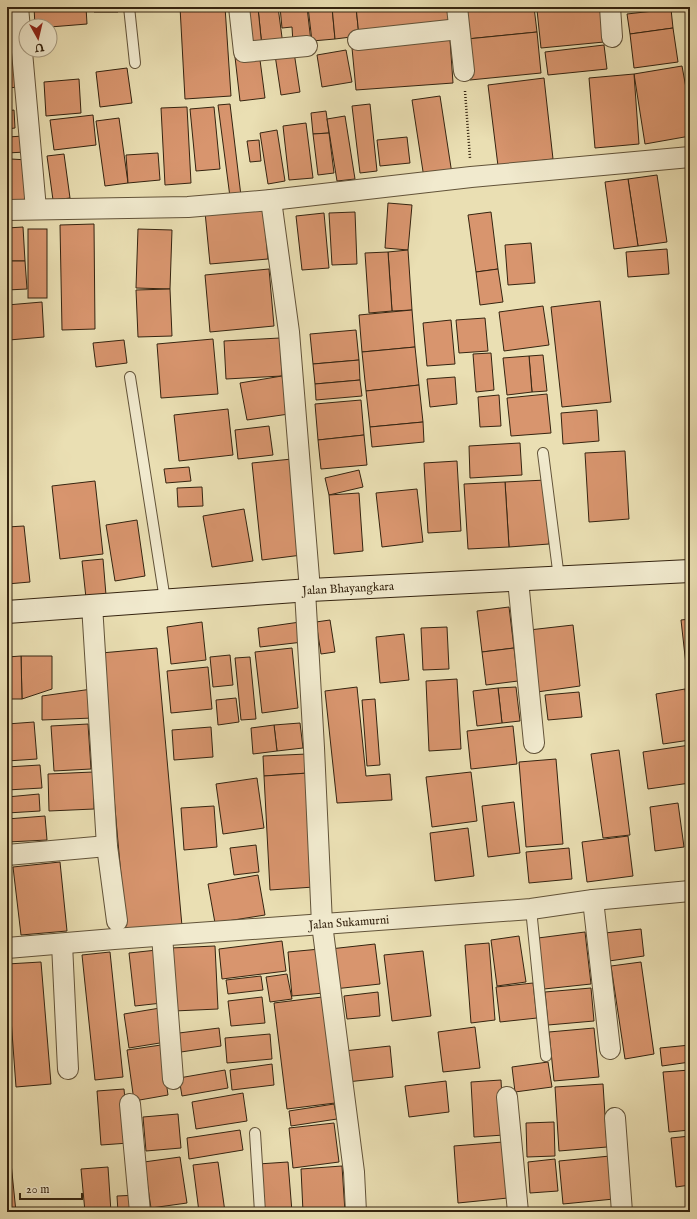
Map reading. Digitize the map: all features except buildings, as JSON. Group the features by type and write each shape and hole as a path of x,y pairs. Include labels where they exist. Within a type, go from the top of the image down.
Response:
{"main road":[{"name":"Jalan Bhayangkara","path":"7,612 308,590 690,571"}],"street":[{"path":"18,7 36,210"},
{"path":"239,7 244,52 306,46"},
{"path":"456,7 464,71"},
{"path":"610,7 612,37"},
{"path":"358,40 459,29"},
{"path":"7,210 188,207 271,200 471,177 690,157"},
{"path":"271,200 289,332 308,590 322,924 354,1172 356,1212"},
{"path":"518,580 534,743"},
{"path":"92,605 107,846 118,921"},
{"path":"7,855 107,846"},
{"name":"Jalan Sukamurni","path":"7,945 62,944 531,909 593,900 690,891"},
{"path":"593,900 610,1049"},
{"path":"162,936 173,1079"},
{"path":"62,944 68,1069"},
{"path":"507,1097 518,1212"},
{"path":"130,1104 140,1212"},
{"path":"615,1118 622,1212"}],"lane":[{"path":"129,7 135,63"},
{"path":"130,377 165,600"},
{"path":"543,453 559,578"},
{"path":"531,909 546,1056"},
{"path":"255,1134 260,1212"}],"path":[{"path":"464,71 471,177"}]}
